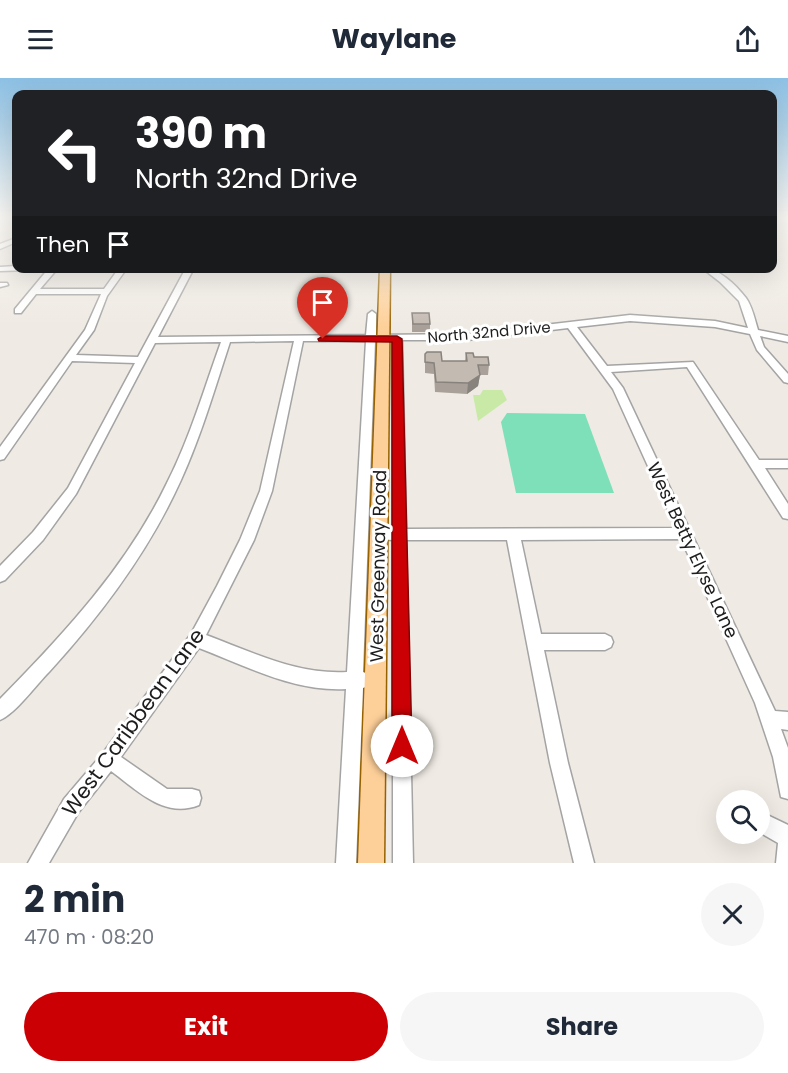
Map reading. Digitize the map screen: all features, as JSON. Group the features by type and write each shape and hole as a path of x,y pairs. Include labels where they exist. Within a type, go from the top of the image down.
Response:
{"main road":[{"name":"West Greenway Road","path":"371,863 385,273"}],"street":[{"path":"18,311 50,273"},
{"path":"0,456 89,330 106,291 119,273"},
{"path":"0,576 38,536 72,492 187,273"},
{"path":"713,273 743,300 760,348 788,380"},
{"path":"34,291 106,291"},
{"name":"West Greenway Road","path":"372,314 383,339 400,535 404,863"},
{"name":"North 32nd Drive","path":"151,340 383,339 475,336 630,318 660,319 753,330 788,339"},
{"name":"West Betty Elyse Lane","path":"570,324 618,388 770,719 782,757 788,790"},
{"path":"0,711 53,656 100,598 156,516 182,463 226,339"},
{"name":"West Caribbean Lane","path":"38,863 71,806 109,759 196,639 247,540 266,491 300,339"},
{"name":"West Greenway Road","path":"346,863 355,680 383,339"},
{"path":"69,358 142,360"},
{"path":"606,369 690,364 788,514"},
{"path":"756,464 788,464"},
{"path":"379,535 685,533"},
{"path":"513,534 560,763 584,863"},
{"path":"196,639 272,668 305,677 324,681 375,679"},
{"path":"535,642 604,642"},
{"path":"770,719 788,721"},
{"path":"109,759 164,798 192,798"},
{"path":"770,827 788,836 786,863"}],"green space":[{"path":"483,390 502,390 507,400 478,421 473,395 480,395"},
{"path":"507,413 585,414 614,493 516,493 501,422"}],"building":[{"path":"412,313 429,313 430,324 413,324"},
{"path":"427,352 441,352 442,361 467,361 466,353 473,353 474,357 488,357 489,365 478,365 480,375 468,383 436,382 434,363 425,362"}],"route":[{"path":"323,339 397,339 402,746"}]}
